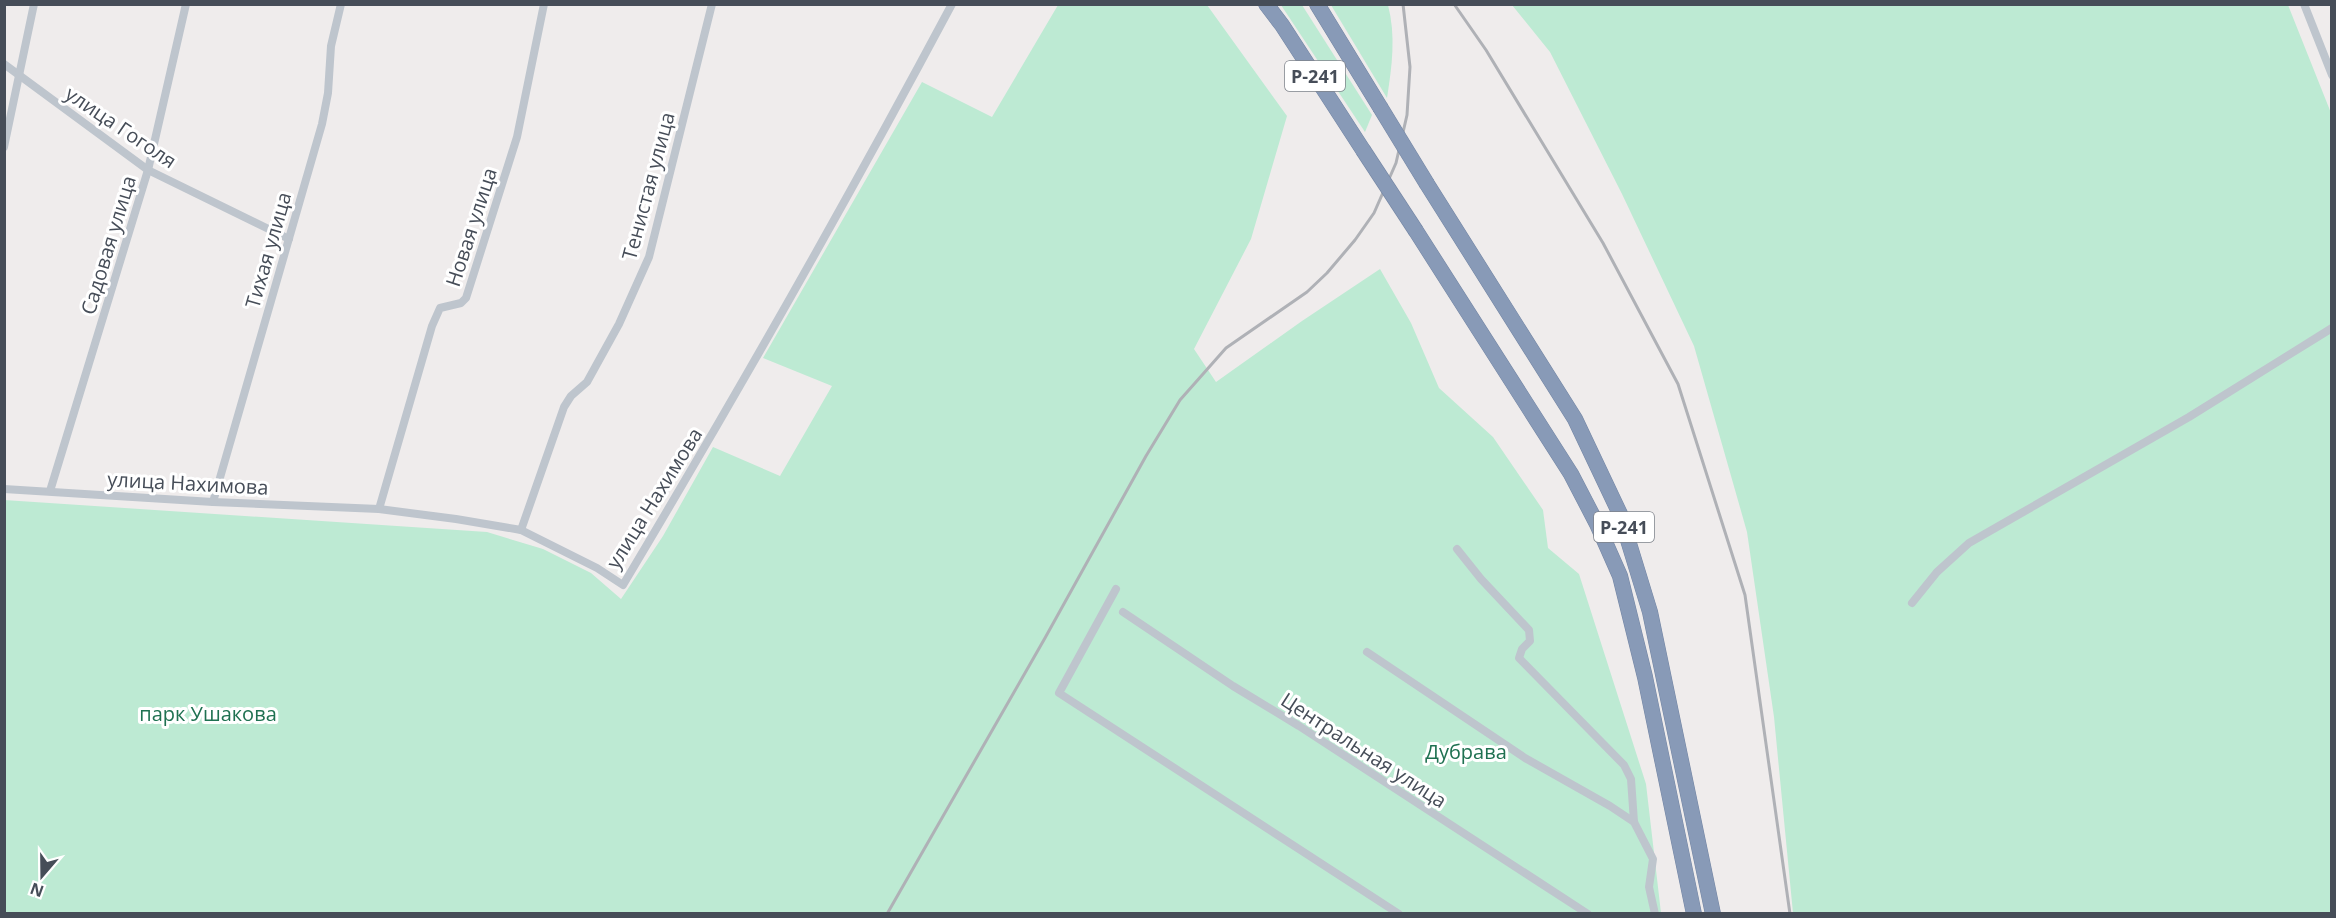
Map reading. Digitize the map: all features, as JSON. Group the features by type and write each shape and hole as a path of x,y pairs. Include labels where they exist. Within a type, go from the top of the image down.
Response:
{"highway":[{"name":"Р-241","path":"1266,4 1416,231 1571,474 1597,524 1620,576 1645,677 1694,914"},
{"name":"Р-241","path":"1317,4 1575,419 1620,514 1650,612 1713,914"}],"street":[{"path":"4,147 34,4"},
{"name":"Садовая улица","path":"50,491 148,170 186,4"},
{"name":"Тихая улица","path":"213,502 322,124 328,93 331,46 341,4"},
{"name":"Новая улица","path":"379,509 432,326 440,308 462,303 466,298 480,257 517,137 544,4"},
{"name":"Тенистая улица","path":"522,530 564,407 571,396 587,382 619,324 649,257 712,4"},
{"name":"улица Нахимова","path":"4,489 213,502 379,509 522,530 597,568 623,585 713,434 849,194 951,4"},
{"path":"2304,4 2331,75"},
{"name":"улица Гоголя","path":"4,64 148,170 289,239"},
{"path":"1912,603 1937,572 1969,543 2189,417 2331,328"},
{"path":"1457,549 1481,579 1529,630 1530,641 1522,649 1519,658 1624,765 1630,779 1634,822 1653,859 1650,887 1655,914"},
{"path":"1116,590 1059,693 1399,914"},
{"name":"Центральная улица","path":"1123,612 1233,686 1299,726 1588,914"},
{"path":"1367,652 1526,758 1634,822"}],"green space":[{"path":"1058,5 1207,5 1287,116 1251,239 1194,349 1216,382 1380,269 1411,323 1439,388 1493,437 1543,510 1548,548 1579,574 1646,784 1661,913 5,913 4,500 487,532 543,549 591,573 621,599 663,536 713,447 780,476 832,386 763,358 922,82 992,117"},
{"path":"1281,5 1302,5 1372,115 1365,132"},
{"path":"1331,5 1388,5 1393,40 1387,98"},
{"path":"1512,5 2288,5 2331,113 2331,913 1793,913 1774,717 1747,532 1694,346 1622,194 1550,52"}],"railway":[{"path":"887,914 1146,456 1180,400 1226,348 1307,292 1327,273 1374,213 1396,163 1407,115 1410,67 1403,4"},
{"path":"1454,4 1486,50 1603,243 1678,384 1745,595 1790,914"}],"park label":[{"name":"парк Ушакова","path":"208,713"},
{"name":"Дубрава","path":"1466,751"}]}
